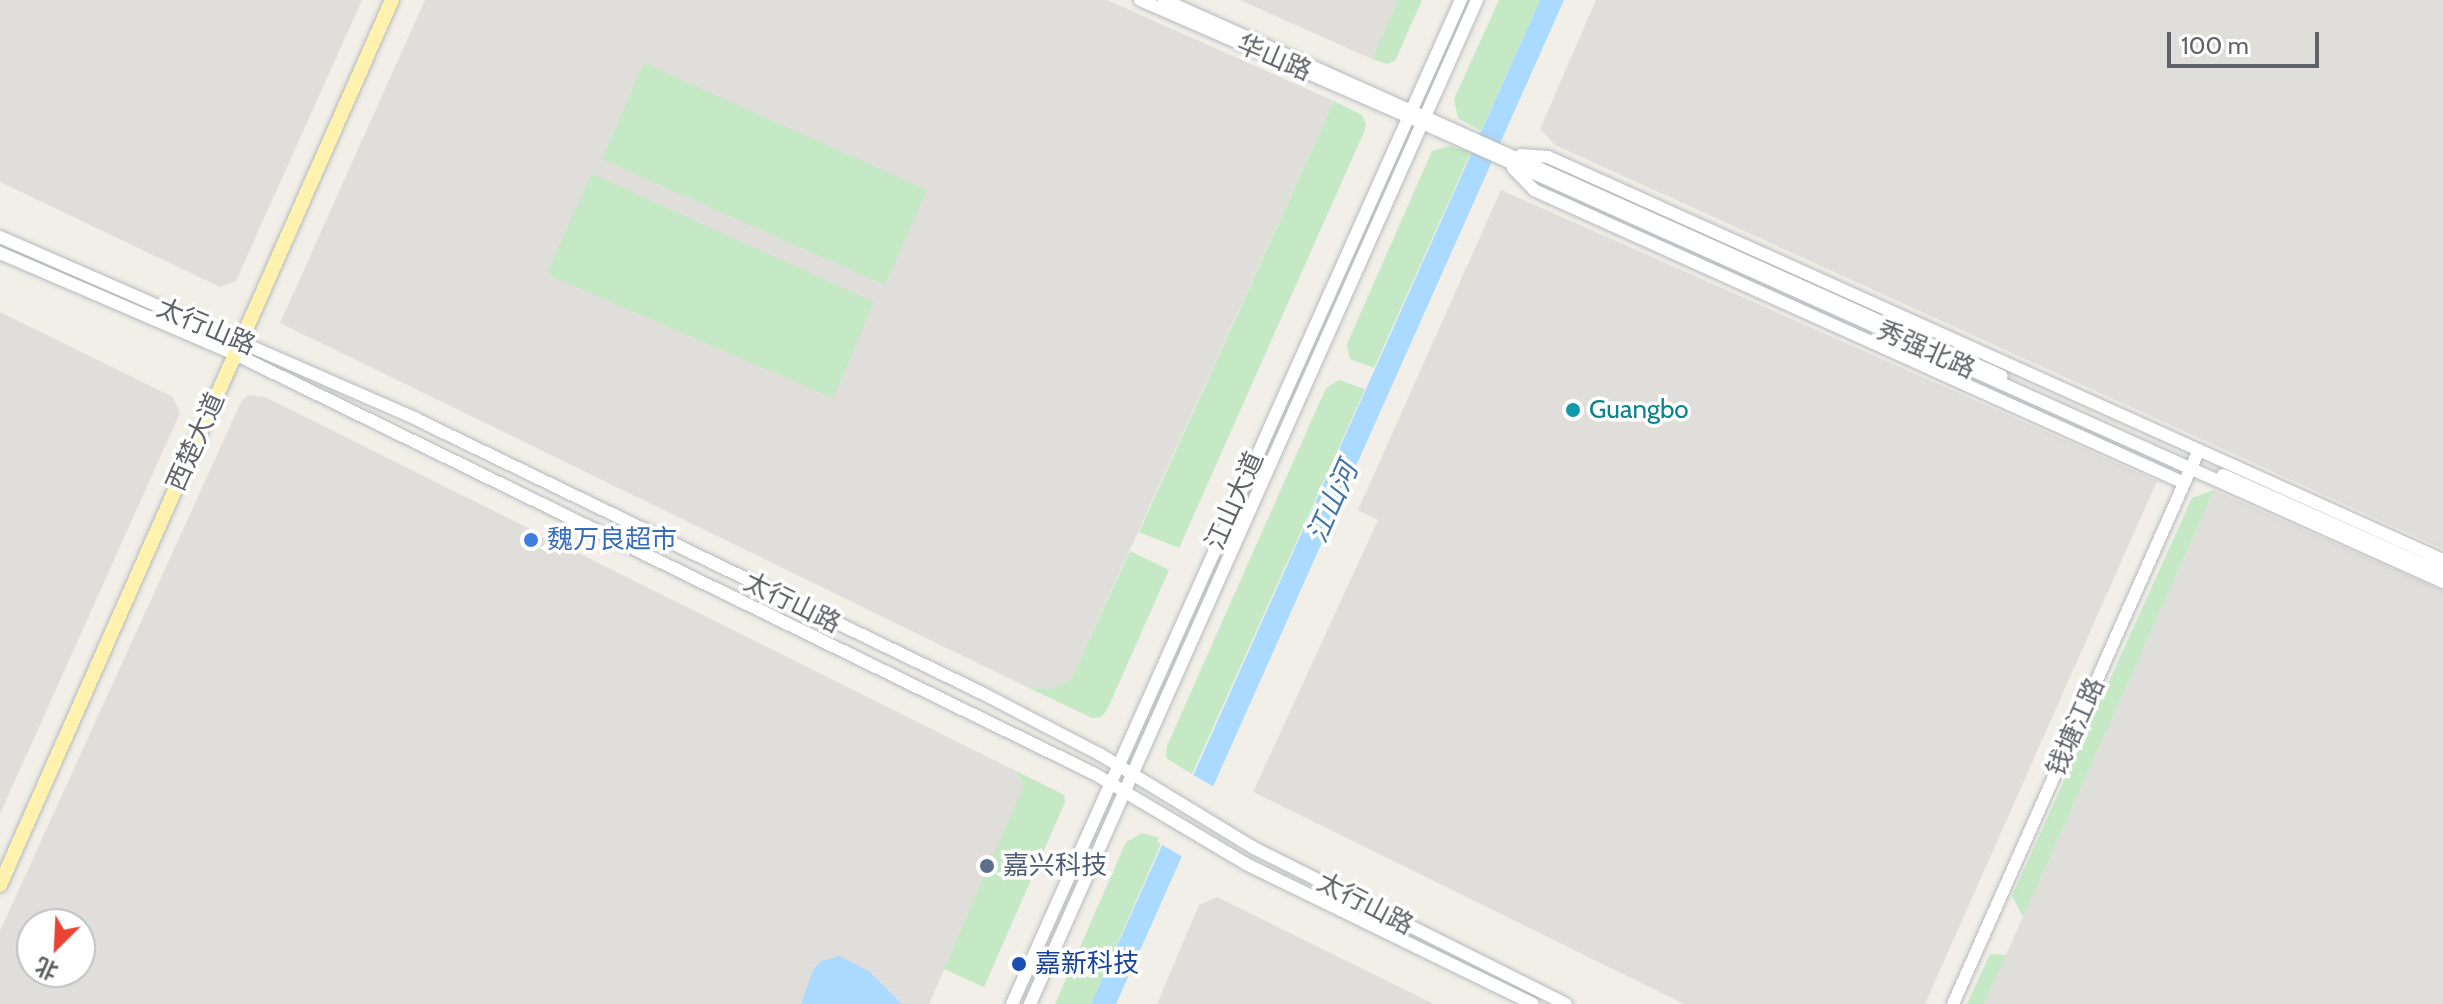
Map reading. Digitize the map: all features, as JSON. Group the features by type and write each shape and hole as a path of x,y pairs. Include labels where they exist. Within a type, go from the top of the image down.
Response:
{"main road":[{"name":"西楚大道","path":"0,885 392,0"}],"street":[{"name":"华山路","path":"1140,0 1411,113"},
{"name":"华山路","path":"1164,0 1411,113"},
{"name":"江山大道","path":"1012,1004 1116,764 1461,0"},
{"name":"江山大道","path":"1030,1004 1477,0"},
{"name":"秀强北路","path":"1411,113 2443,573"},
{"path":"1508,157 1548,157 2194,461 2443,560"},
{"path":"1508,157 1534,190 2184,483"},
{"name":"太行山路","path":"0,237 238,348 1108,782 1208,842 1533,1004"},
{"name":"太行山路","path":"0,253 432,427 980,692 1116,764 1216,826 1566,1004"},
{"name":"秀强北路","path":"2194,461 2443,582"},
{"name":"钱塘江路","path":"1953,1004 2194,461"}],"shaded area":[{"path":"0,0 362,0 236,281 220,287 0,182"},
{"path":"425,0 1107,0 1334,101 1071,679 1053,689 1029,688 280,323"},
{"path":"1240,0 1398,0 1372,59"},
{"path":"1596,0 2443,0 2443,549 1555,145 1540,129"},
{"path":"1501,190 2157,481 1925,1004 1684,1004 1253,792 1378,520 1358,510"},
{"path":"0,312 173,397 180,413 0,814"},
{"path":"248,395 265,397 1016,771 1025,785 929,1004 0,1004 0,931 242,400"},
{"path":"2214,490 2443,591 2443,1004 1984,1004"},
{"path":"1217,897 1434,1004 1157,1004 1199,905"}],"green space":[{"path":"1398,0 1422,0 1395,61 1387,64 1372,59"},
{"path":"1499,0 1540,0 1481,131 1458,118 1454,99"},
{"path":"644,63 927,190 885,285 602,159"},
{"path":"1334,101 1362,115 1366,124 1364,132 1179,548 1139,532"},
{"path":"1449,146 1471,152 1374,368 1350,359 1347,344 1432,151"},
{"path":"595,175 874,302 833,398 551,276 548,271 590,177"},
{"path":"1339,380 1365,389 1192,774 1166,758 1167,746 1326,388"},
{"path":"2214,490 2023,917 2012,896 2192,498"},
{"path":"1130,551 1169,570 1107,710 1101,717 1092,718 1029,688 1053,689 1071,679"},
{"path":"1016,771 1064,795 1065,802 984,987 944,969 1024,785"},
{"path":"1142,833 1163,839 1091,1004 1055,1004 1126,842"},
{"path":"1990,954 2006,955 1984,1004 1967,1004"}],"water":[{"name":"江山河","path":"1540,0 1564,0 1116,1004 1091,1004"},
{"path":"840,956 869,971 902,1004 801,1004 814,968 821,961"}],"pier":[{"path":"1188,772 1216,788 1185,858 1157,842"}],"place":[{"name":"Guangbo","path":"1573,410"},
{"name":"魏万良超市","path":"531,540"},
{"name":"嘉兴科技","path":"987,866"},
{"name":"嘉新科技","path":"1019,964"}]}
